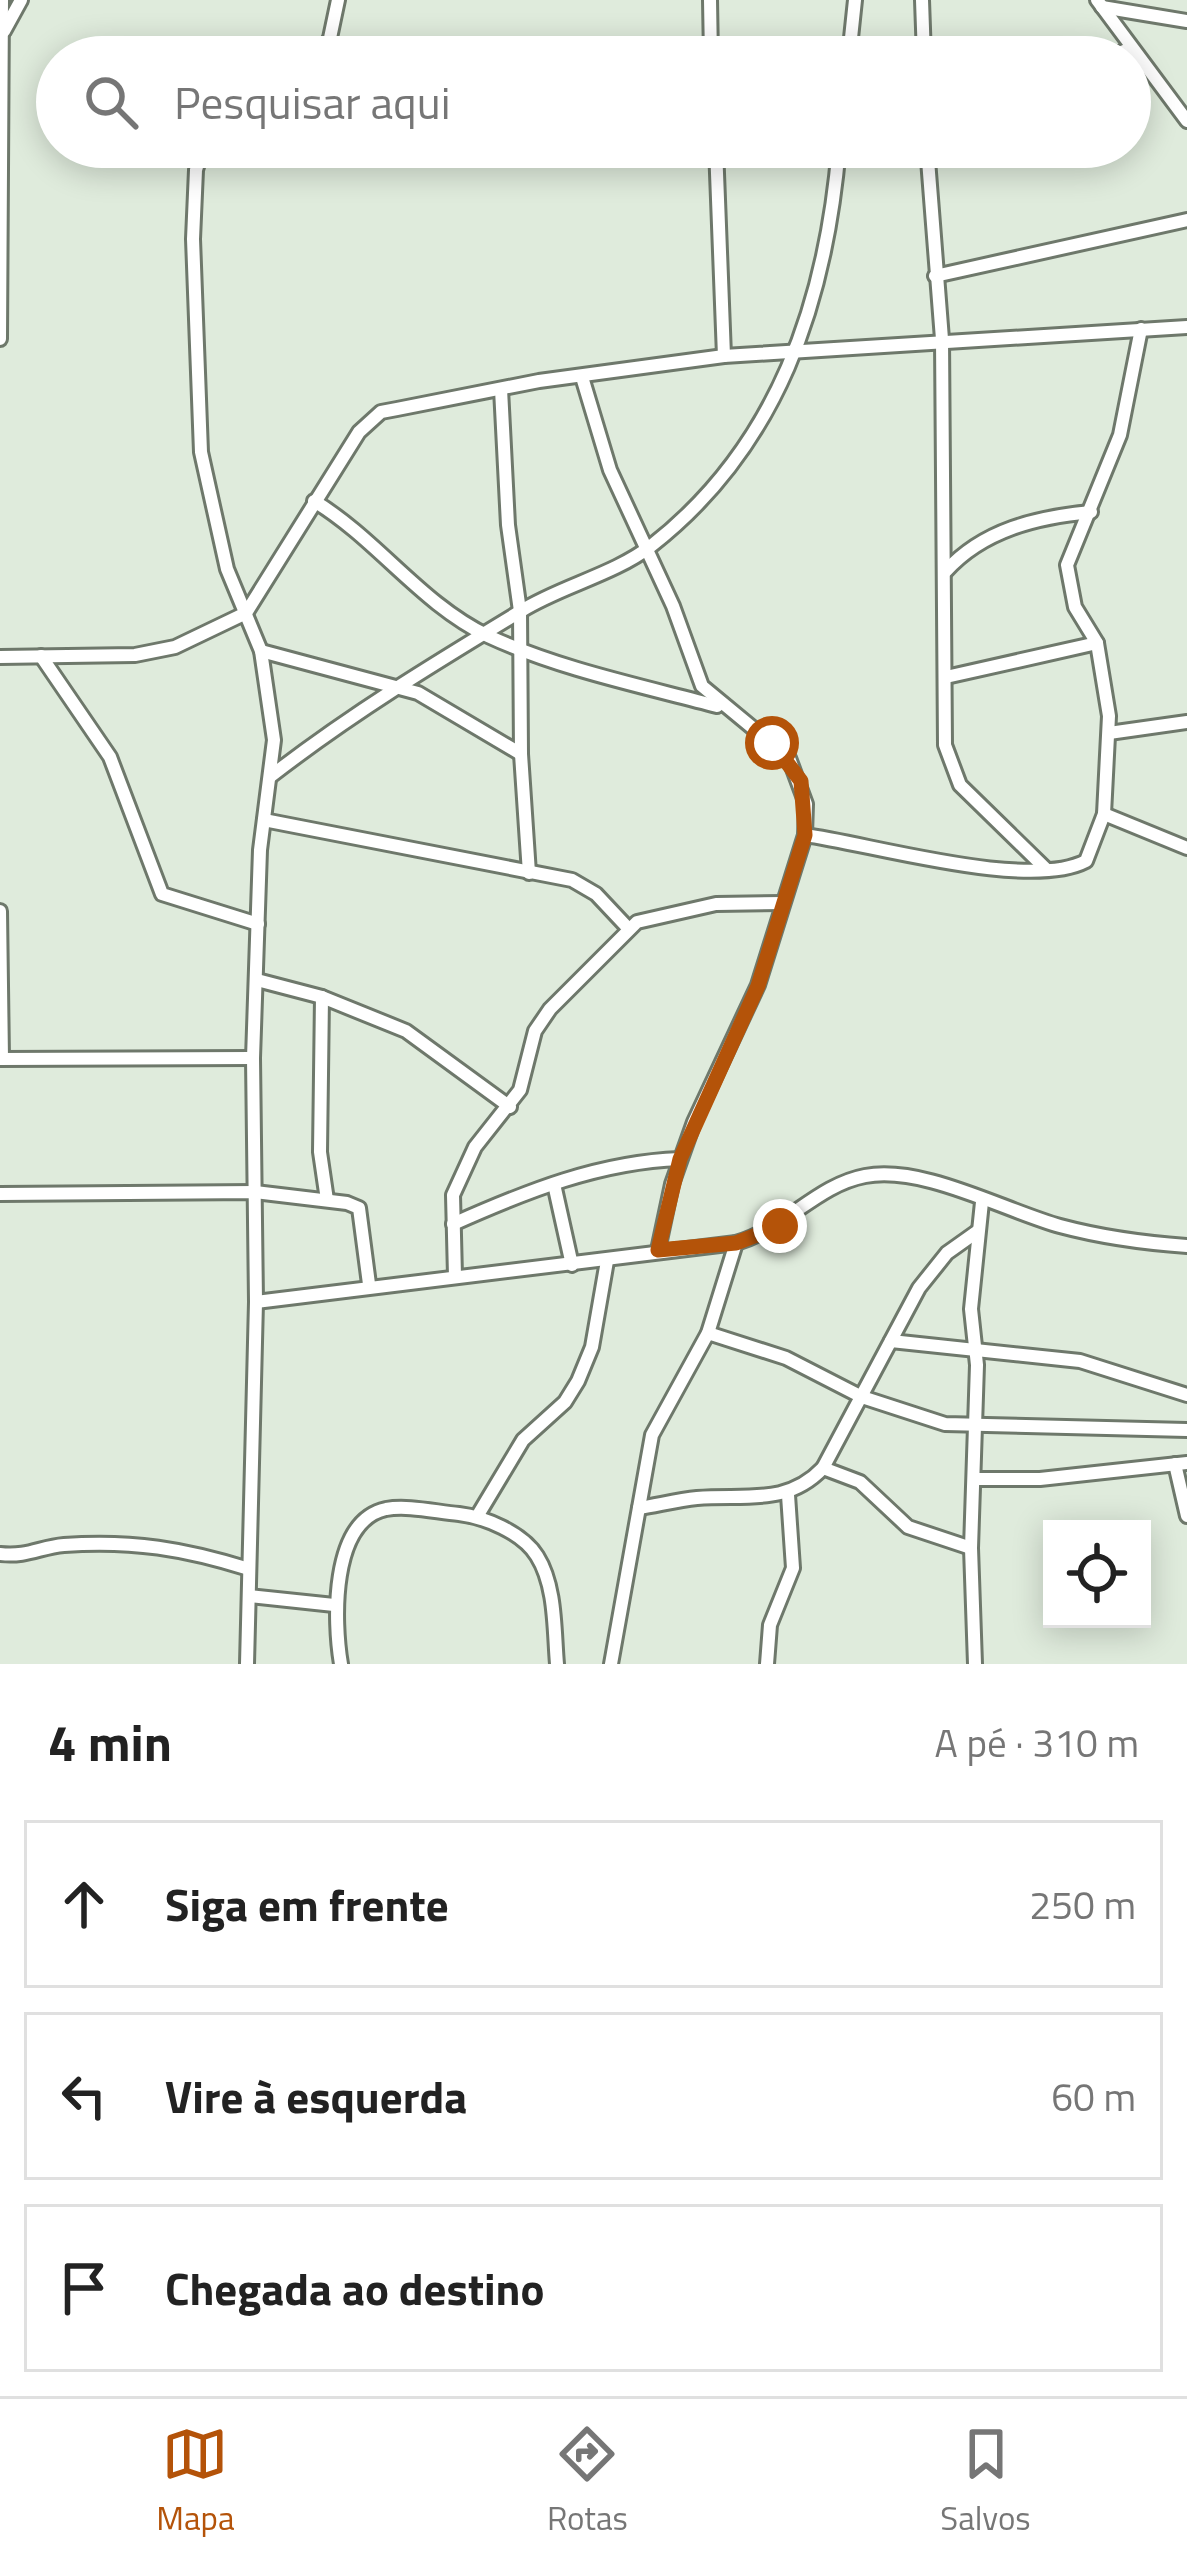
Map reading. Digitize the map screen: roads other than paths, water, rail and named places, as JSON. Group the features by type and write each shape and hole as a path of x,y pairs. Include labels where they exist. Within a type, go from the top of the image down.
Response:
{"street":[{"path":"2,35 21,0"},
{"path":"330,36 338,0"},
{"path":"710,0 711,36"},
{"path":"851,36 855,0"},
{"path":"922,0 923,36"},
{"path":"0,339 1,3"},
{"path":"1099,3 1187,21"},
{"path":"1099,3 1122,36"},
{"path":"1151,74 1187,121"},
{"path":"197,168 193,239 201,452 227,568 261,651 274,740 264,820 254,1058 256,1301 247,1664"},
{"path":"717,168 724,356"},
{"path":"271,776 394,686 487,635 520,611 648,548 718,480 798,355 829,223 836,168"},
{"path":"928,168 942,338 945,745 960,785 1047,870"},
{"path":"935,276 1187,220"},
{"path":"0,657 135,655 175,646 246,613 359,432 381,412 724,356 798,355 942,338 1187,327"},
{"path":"805,835 932,860 1047,870 1086,861 1104,814 1108,734 1096,643 1075,607 1067,576 1120,435 1142,329"},
{"path":"582,377 610,470 648,548 702,686 789,758 801,781 805,835 758,986 680,1159 658,1250"},
{"path":"501,389 508,525 520,611 520,754 529,873"},
{"path":"314,501 354,529 424,593 487,635 722,707"},
{"path":"946,572 984,539 1055,515 1090,512"},
{"path":"946,677 1096,643"},
{"path":"261,651 418,693 520,754"},
{"path":"40,656 110,758 162,894 258,924"},
{"path":"1108,734 1187,722"},
{"path":"1104,814 1187,848"},
{"path":"264,820 572,880 596,894 627,927"},
{"path":"455,1276 453,1196 468,1159 510,1107 527,1073 541,1020 579,986 627,927 662,913 716,904 783,903"},
{"path":"0,911 1,1059 254,1058"},
{"path":"257,980 322,997 406,1031 510,1107"},
{"path":"322,997 320,1152 327,1200"},
{"path":"453,1224 616,1164 680,1159"},
{"path":"256,1301 736,1243 780,1226 829,1189 866,1176 932,1181 1065,1227 1187,1246"},
{"path":"554,1184 572,1264"},
{"path":"0,1194 255,1192 327,1200 359,1208 369,1284"},
{"path":"975,1664 971,1548 977,1427 971,1309 982,1202"},
{"path":"639,1508 694,1498 788,1495 824,1468 933,1267 978,1231"},
{"path":"611,1664 652,1435 708,1333 736,1243"},
{"path":"478,1515 523,1440 565,1402 578,1382 592,1347 607,1261"},
{"path":"708,1333 787,1358 862,1397 916,1418 977,1427 1187,1430"},
{"path":"891,1341 1080,1361 1187,1395"},
{"path":"974,1479 1040,1480 1181,1463 1187,1516"},
{"path":"824,1468 860,1482 908,1527 971,1548"},
{"path":"767,1664 770,1625 793,1568 788,1495"},
{"path":"340,1664 334,1605 351,1544 372,1514 388,1508 478,1515 536,1554 547,1581 556,1664"},
{"path":"0,1554 32,1556 63,1545 167,1545 249,1569"},
{"path":"248,1597 334,1605"}]}
